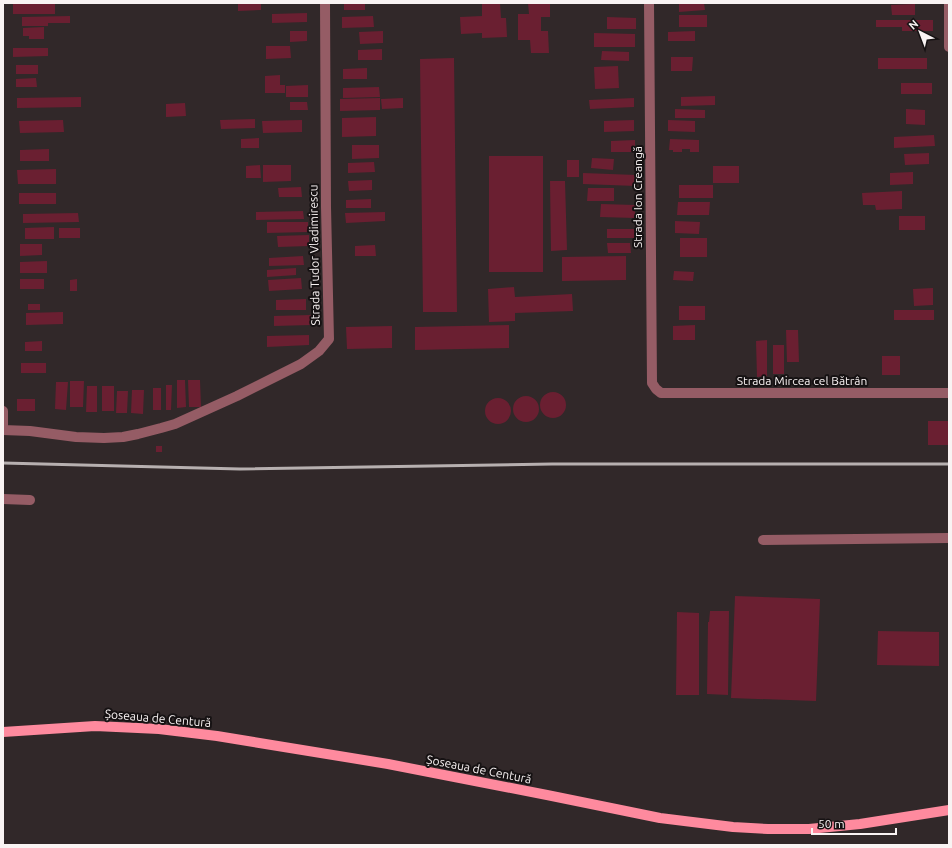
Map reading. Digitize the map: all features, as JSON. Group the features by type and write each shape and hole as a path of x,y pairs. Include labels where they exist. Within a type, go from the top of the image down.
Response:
{"main road":[{"name":"Șoseaua de Centură","path":"3,732 95,726 159,729 217,736 388,764 660,818 733,827 809,829 860,824 949,810"}],"street":[{"name":"Strada Tudor Vladimirescu","path":"3,430 30,431 76,437 104,438 123,437 161,428 175,424 237,396 301,364 319,351 329,339 326,199 325,3"},
{"name":"Strada Ion Creangă","path":"649,3 652,383 656,390"},
{"path":"949,3 949,47"},
{"name":"Strada Mircea cel Bătrân","path":"656,390 661,393 949,394"},
{"path":"3,411 3,430"},
{"path":"3,499 30,500"},
{"path":"762,540 949,538"}],"building":[{"path":"238,3 261,3 261,10 238,11"},
{"path":"344,3 365,3 365,10 344,10"},
{"path":"482,3 500,3 501,18 506,18 507,37 482,38 482,33 461,34 460,17 482,16"},
{"path":"528,3 550,3 550,17 541,17 541,31 548,31 549,53 531,53 530,40 518,40 518,14 529,14"},
{"path":"679,3 704,3 705,10 679,12"},
{"path":"13,4 55,4 55,14 13,14"},
{"path":"915,4 915,15 892,15 891,5"},
{"path":"307,13 307,22 272,23 272,14"},
{"path":"679,15 707,15 707,27 679,27"},
{"path":"70,16 70,23 48,23 48,26 22,26 22,17"},
{"path":"373,16 374,27 342,28 342,17"},
{"path":"607,17 636,18 636,29 607,29"},
{"path":"876,20 933,20 933,31 902,31 902,27 876,27"},
{"path":"44,27 44,39 29,39 29,36 23,36 23,28"},
{"path":"290,31 307,31 307,41 290,42"},
{"path":"383,31 383,43 360,44 359,32"},
{"path":"695,31 695,41 668,41 668,32"},
{"path":"594,33 635,34 635,47 594,47"},
{"path":"266,46 290,46 291,58 266,59"},
{"path":"13,48 48,48 48,56 13,57"},
{"path":"382,49 382,60 358,60 358,50"},
{"path":"602,51 629,52 629,61 601,60"},
{"path":"671,57 693,57 692,71 671,71"},
{"path":"454,58 457,312 423,312 420,59"},
{"path":"878,58 927,58 927,69 878,69"},
{"path":"16,65 38,65 38,74 16,74"},
{"path":"618,66 619,88 595,89 594,67"},
{"path":"367,68 367,79 343,79 343,69"},
{"path":"280,75 280,85 285,85 285,93 265,93 265,76"},
{"path":"36,78 37,87 16,87 16,79"},
{"path":"901,83 932,83 932,94 901,94"},
{"path":"308,85 308,97 286,97 286,86"},
{"path":"379,87 380,97 343,98 343,88"},
{"path":"715,96 715,105 681,106 681,97"},
{"path":"81,97 81,107 17,108 17,98"},
{"path":"380,98 380,110 340,111 340,99"},
{"path":"403,98 403,108 382,109 381,99"},
{"path":"634,98 634,107 590,109 589,100"},
{"path":"290,102 307,102 308,110 290,110"},
{"path":"185,103 186,116 166,117 166,104"},
{"path":"675,109 705,110 705,118 675,118"},
{"path":"906,109 925,110 925,125 906,124"},
{"path":"376,117 376,136 342,137 342,118"},
{"path":"255,119 255,128 221,129 220,120"},
{"path":"63,120 64,132 20,133 19,121"},
{"path":"302,120 302,132 263,133 262,121"},
{"path":"634,120 634,131 604,132 604,121"},
{"path":"668,120 695,121 695,132 668,131"},
{"path":"934,135 935,146 894,148 894,137"},
{"path":"259,138 259,148 241,148 241,139"},
{"path":"670,139 699,140 699,152 690,152 690,149 682,149 682,152 673,152 673,150 669,150"},
{"path":"635,140 635,152 611,152 611,141"},
{"path":"352,145 379,145 379,158 352,159"},
{"path":"49,149 49,161 20,161 20,150"},
{"path":"929,153 929,164 905,165 904,154"},
{"path":"489,156 543,156 543,272 489,272"},
{"path":"592,158 614,159 613,170 591,168"},
{"path":"567,160 579,160 579,177 567,177"},
{"path":"374,162 375,172 348,173 348,163"},
{"path":"260,165 261,178 246,178 246,166"},
{"path":"263,165 291,165 291,181 263,182"},
{"path":"713,166 739,166 739,183 713,183"},
{"path":"56,169 56,184 18,184 17,170"},
{"path":"913,172 913,184 890,185 890,173"},
{"path":"583,173 636,175 636,186 583,184"},
{"path":"372,180 372,190 349,191 348,181"},
{"path":"550,181 565,181 567,250 551,251"},
{"path":"679,185 713,185 713,198 679,198"},
{"path":"301,187 302,197 279,197 278,188"},
{"path":"588,188 614,188 614,201 587,201"},
{"path":"902,191 902,209 876,210 875,205 863,205 862,193"},
{"path":"19,193 56,193 56,204 19,204"},
{"path":"371,199 371,208 346,208 346,200"},
{"path":"678,202 710,202 709,215 677,215"},
{"path":"601,204 635,205 635,218 600,217"},
{"path":"303,211 304,219 256,220 256,212"},
{"path":"385,212 385,221 346,223 345,213"},
{"path":"78,213 79,222 23,223 23,214"},
{"path":"899,216 925,216 925,230 899,230"},
{"path":"675,221 700,222 699,234 675,233"},
{"path":"267,222 308,222 308,232 267,233"},
{"path":"54,227 54,239 25,239 25,228"},
{"path":"59,228 80,228 80,238 59,238"},
{"path":"607,229 638,229 638,238 607,238"},
{"path":"309,235 309,246 278,247 277,236"},
{"path":"680,238 707,238 707,257 680,257"},
{"path":"607,243 630,243 631,253 608,253"},
{"path":"20,244 42,244 42,255 20,256"},
{"path":"375,245 376,256 355,256 355,246"},
{"path":"303,256 304,265 269,266 269,258"},
{"path":"626,256 626,280 562,281 562,257"},
{"path":"47,261 47,273 20,273 20,262"},
{"path":"296,268 296,275 267,277 267,270"},
{"path":"674,271 694,272 693,281 673,280"},
{"path":"301,278 302,289 269,291 268,280"},
{"path":"20,279 44,279 44,289 20,289"},
{"path":"77,279 77,291 70,291 70,280"},
{"path":"514,287 515,297 572,294 573,311 515,313 515,321 489,322 488,289"},
{"path":"933,288 933,305 914,306 913,289"},
{"path":"306,299 306,310 276,310 276,300"},
{"path":"28,304 40,304 40,310 28,310"},
{"path":"679,306 705,306 705,320 679,320"},
{"path":"894,310 934,310 934,320 894,320"},
{"path":"63,312 63,324 26,325 26,313"},
{"path":"311,315 311,325 274,326 274,316"},
{"path":"509,325 509,348 415,350 415,327"},
{"path":"695,325 695,340 673,340 673,326"},
{"path":"392,326 392,348 347,349 346,327"},
{"path":"786,330 798,330 799,362 787,362"},
{"path":"309,335 309,345 267,347 267,336"},
{"path":"767,340 767,376 757,377 756,341"},
{"path":"42,341 42,351 25,351 25,342"},
{"path":"773,345 784,345 784,374 773,374"},
{"path":"882,356 900,356 900,375 882,375"},
{"path":"21,363 46,363 46,373 21,373"},
{"path":"177,380 185,380 186,407 177,408"},
{"path":"188,380 200,380 201,407 189,407"},
{"path":"70,381 84,381 83,407 70,407"},
{"path":"56,382 68,382 66,410 55,409"},
{"path":"166,385 172,385 171,410 166,410"},
{"path":"87,386 97,386 97,412 86,412"},
{"path":"102,386 114,386 114,411 102,411"},
{"path":"153,388 161,388 161,410 153,410"},
{"path":"132,390 144,390 143,414 131,413"},
{"path":"117,391 128,391 127,413 116,413"},
{"path":"553,392 562,396 566,405 562,414 553,418 544,414 540,405 544,396"},
{"path":"526,396 535,400 539,409 535,418 526,422 517,418 513,409 517,400"},
{"path":"498,398 507,402 511,411 507,420 498,424 489,420 485,411 489,402"},
{"path":"17,399 35,399 35,411 17,411"},
{"path":"928,421 949,421 949,445 928,445"},
{"path":"156,446 162,446 162,452 156,452"},
{"path":"735,596 820,599 816,701 731,698"},
{"path":"710,611 729,611 728,695 707,694 708,622"},
{"path":"677,612 699,613 699,695 676,695"},
{"path":"878,631 939,632 939,666 877,665"}],"railway":[{"path":"3,463 240,469 552,464 949,464"}]}
